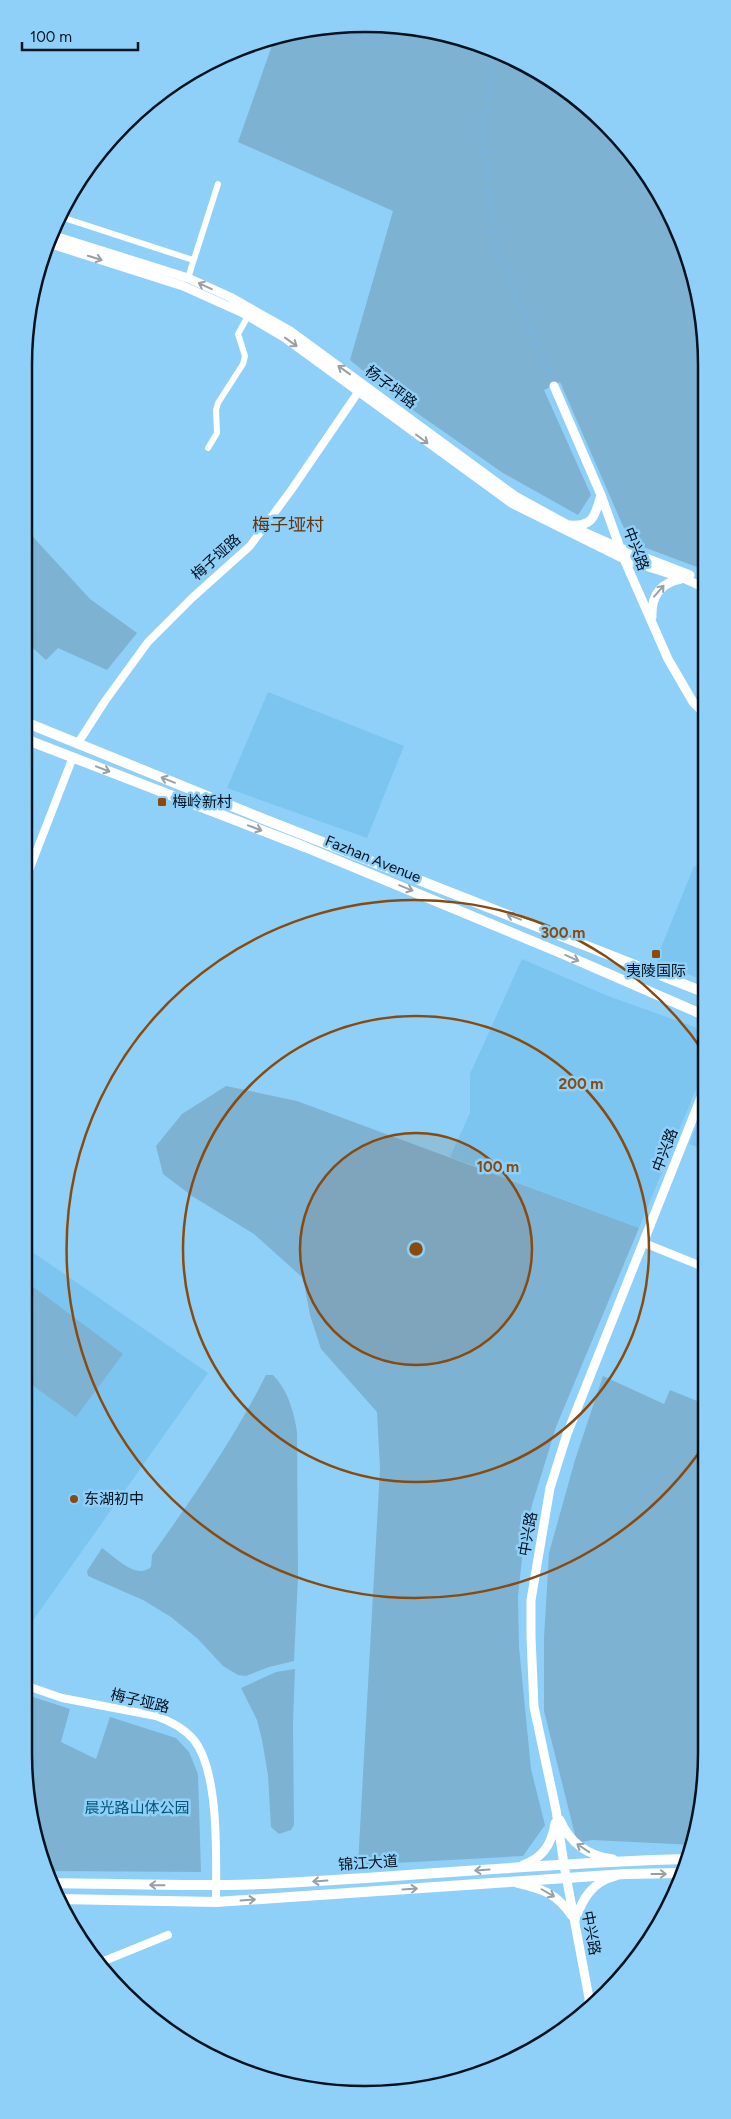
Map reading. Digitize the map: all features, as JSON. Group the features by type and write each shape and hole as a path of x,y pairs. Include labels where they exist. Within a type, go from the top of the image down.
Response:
{"main road":[{"name":"杨子坪路","path":"58,237 188,278 230,297 290,331 361,388 515,496 566,524 698,584"},
{"path":"55,245 183,286 248,316 284,337 361,388 513,504 624,559 684,576"},
{"name":"中兴路","path":"554,386 601,495 624,559 668,659 693,702 698,707"},
{"path":"566,524 587,524 593,520 601,495"},
{"name":"杨子坪路","path":"684,576 698,579"},
{"path":"652,623 653,598 657,592 671,580 684,576"},
{"name":"Fazhan Avenue","path":"32,725 261,818 698,990"},
{"name":"Fazhan Avenue","path":"32,742 323,854 698,1013"},
{"name":"中兴路","path":"589,2000 564,1865 556,1810 534,1707 531,1600 550,1488 567,1434 698,1106"},
{"path":"556,1810 563,1827 580,1848 604,1858 628,1861"},
{"path":"512,1868 535,1860 546,1851 554,1829 556,1810"},
{"name":"锦江大道","path":"59,1883 216,1885 292,1883 512,1868 682,1859"},
{"name":"锦江大道","path":"66,1899 216,1902 625,1874 676,1873"},
{"path":"575,1920 582,1899 592,1888 610,1878 625,1874"},
{"path":"511,1882 547,1891 565,1906 575,1920"}],"street":[{"path":"188,278 218,184"},
{"path":"67,219 193,260"},
{"path":"208,448 217,433 216,410 218,403 243,364 244,356 238,334 248,316"},
{"name":"梅子垭路","path":"78,743 105,701 148,642 192,598 250,546 292,489 361,388"},
{"path":"32,854 73,757"},
{"path":"644,1243 698,1265"},
{"name":"梅子垭路","path":"32,1688 62,1698 156,1716 173,1723 194,1739 200,1749 210,1780 216,1902"},
{"path":"105,1961 168,1935"}],"shaded area":[{"path":"268,692 404,746 367,838 227,788"},
{"path":"694,866 698,867 698,978 656,960"},
{"path":"522,959 608,996 698,1028 698,1084 639,1228 450,1157 470,1113 470,1074"},
{"path":"698,1123 698,1147 689,1144"},
{"name":"东湖初中","path":"32,1252 208,1373 32,1622"}],"green space":[{"path":"366,32 409,35 473,50 532,77 585,115 630,163 654,199 673,238 687,279 696,322 698,344 698,567 630,542 560,382 544,390 591,495 578,515 503,473 404,404 350,360 393,211 238,142 272,46 322,35 344,33"},
{"path":"32,536 90,599 137,633 107,670 58,648 46,660 32,647"},
{"path":"226,1086 297,1101 639,1228 556,1427 532,1505 523,1549 518,1596 519,1647 531,1769 545,1825 523,1856 358,1865 380,1469 377,1412 321,1349 310,1315 303,1278 254,1234 192,1196 163,1174 156,1146 182,1114"},
{"path":"32,1286 123,1354 76,1417 32,1385"},
{"path":"266,1375 273,1375 283,1387 292,1409 297,1432 298,1577 294,1661 269,1667 246,1676 238,1675 223,1666 198,1639 171,1617 143,1600 88,1576 87,1571 102,1548 132,1569 139,1571 151,1567 152,1555 227,1445"},
{"path":"603,1376 664,1404 670,1390 698,1401 698,1775 696,1797 686,1845 592,1840 577,1843 544,1711 544,1638 549,1553 575,1460"},
{"path":"295,1669 293,1723 294,1825 291,1830 279,1834 271,1827 268,1775 257,1720 241,1688 276,1672"},
{"name":"晨光路山体公园","path":"32,1697 70,1709 61,1742 96,1759 110,1717 176,1738 189,1752 198,1774 201,1872 54,1871 44,1840 35,1797 32,1754"}],"tunnel":[{"path":"493,58 483,133 494,244 554,386"}],"place":[{"name":"梅岭新村","path":"162,802"},
{"name":"夷陵国际","path":"656,954"},
{"name":"东湖初中","path":"74,1499"}],"district":[{"name":"梅子垭村","path":"288,525"}]}
